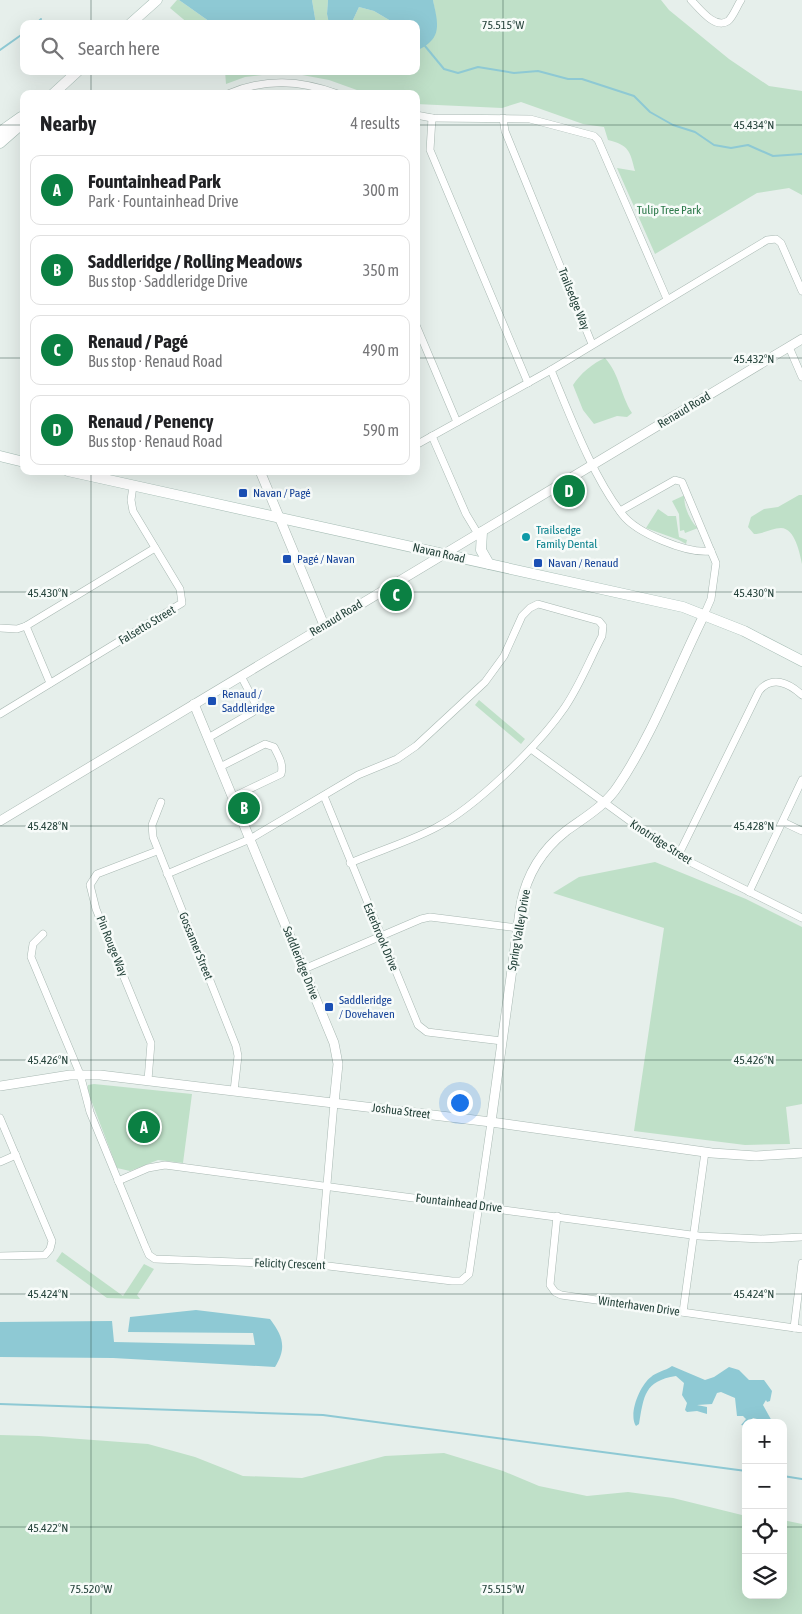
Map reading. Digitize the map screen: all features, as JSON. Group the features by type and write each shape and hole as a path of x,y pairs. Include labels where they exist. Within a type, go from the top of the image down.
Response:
{"main road":[{"path":"134,20 157,0"},
{"path":"57,90 74,75"},
{"path":"0,132 20,118"},
{"path":"0,143 20,126"},
{"path":"0,456 20,461"},
{"name":"Navan Road","path":"85,475 683,607 744,631 802,661"},
{"path":"480,533 481,550 489,564"}],"street":[{"path":"691,0 716,23 722,23 728,20 741,0"},
{"path":"243,90 274,81 301,84 323,90"},
{"path":"420,116 432,118 530,119 594,136 598,140 667,299"},
{"path":"432,118 430,150 528,383"},
{"name":"Trailsedge Way","path":"420,443 551,370 592,344 505,131 503,118"},
{"path":"592,344 772,239 781,243 785,249 802,291"},
{"path":"420,334 457,422"},
{"name":"Renaud Road","path":"1,819 802,340"},
{"path":"789,348 802,377"},
{"path":"551,370 593,464 620,511 643,530 664,542 701,552 711,551"},
{"path":"432,436 466,514 480,533"},
{"path":"262,475 324,625"},
{"path":"620,511 678,480 685,486 711,551 716,569 711,599 704,616"},
{"name":"Falsetto Street","path":"0,714 180,604 181,591 132,507 130,500 133,486"},
{"path":"0,628 17,629 26,626 155,548"},
{"path":"167,874 250,838 358,775 397,759 420,742 485,682 504,656 522,616 530,608 538,604 599,621 604,631 565,707 531,749 477,798 449,819 434,828 350,863"},
{"name":"Spring Valley Drive","path":"491,1122 522,896 538,861 557,838 604,803 627,772 704,616"},
{"path":"26,626 50,683"},
{"path":"208,738 253,712 255,703 241,676"},
{"path":"678,856 759,691 765,684 772,681 781,682 802,695"},
{"name":"Saddleridge Drive","path":"194,704 338,1054 320,1265"},
{"path":"220,767 265,744 274,747 279,756 283,768 281,774 233,797"},
{"name":"Knotridge Street","path":"531,749 678,856 802,918"},
{"path":"749,892 802,780"},
{"name":"Esterbrook Drive","path":"324,796 418,1025 422,1030 502,1041"},
{"name":"Gossamer Street","path":"161,802 152,825 152,837 236,1046 238,1056 234,1091"},
{"path":"783,822 802,831"},
{"name":"Pin Rouge Way","path":"148,1080 152,1043 96,908 90,885 97,874 157,851"},
{"path":"304,968 421,919 430,917 518,928"},
{"name":"Felicity Crescent","path":"43,934 33,944 31,957 80,1074 90,1112 118,1181 149,1255 155,1259 320,1265 452,1281 461,1280 469,1274 491,1122"},
{"name":"Joshua Street","path":"0,1086 80,1074 148,1080 491,1122 705,1152 756,1156 802,1153"},
{"path":"0,1118 52,1240 50,1249 45,1255 0,1256"},
{"path":"683,1312 705,1152"},
{"path":"0,1162 16,1155"},
{"name":"Fountainhead Drive","path":"118,1181 148,1168 165,1165 693,1235 742,1239 802,1237"},
{"name":"Winterhaven Drive","path":"557,1216 550,1285 555,1292 561,1295 802,1329"},
{"path":"794,1328 802,1263"}],"green space":[{"path":"179,0 207,20 184,20 170,8"},
{"path":"312,0 328,0 328,20 315,20"},
{"name":"Tulip Tree Park","path":"433,0 661,0 669,10 729,59 769,86 802,91 802,195 789,188 757,193 655,254 617,168 635,171 632,158 628,150 620,144 608,140 604,127 583,124 521,102 502,108 420,104 420,90 357,90 329,80 302,75 420,75 420,46 436,18"},
{"path":"359,7 374,11 389,20 353,20"},
{"path":"225,75 261,75 245,77 226,84"},
{"path":"605,358 614,371 632,413 627,417 617,416 594,424 583,410 573,385 587,369"},
{"path":"685,495 684,499 688,513 698,528 685,533 684,530 680,531 679,514 672,501"},
{"path":"802,495 802,564 796,542 786,529 778,528 754,534 748,527 751,517 764,509 778,507"},
{"path":"658,509 668,516 676,516 679,537 687,540 686,544 646,528"},
{"path":"479,700 525,739 521,744 475,705"},
{"path":"655,862 746,899 802,927 802,1104 786,1107 790,1144 745,1145 634,1131 664,928 553,893 579,877"},
{"path":"94,1084 192,1094 183,1163 158,1160 130,1171 117,1168 88,1092 88,1085"},
{"path":"62,1252 123,1296 144,1264 154,1269 137,1295 140,1299 107,1298 56,1261"},
{"path":"0,1435 148,1444 195,1457 243,1476 302,1478 385,1456 444,1453 503,1471 539,1486 587,1496 628,1492 673,1498 742,1515 742,1599 787,1599 787,1521 802,1524 802,1614 0,1614"}],"water":[{"path":"179,0 312,0 315,20 207,20"},
{"path":"328,0 433,0 437,29 432,40 420,49 420,20 389,20 374,11 359,7 353,20 328,20"},
{"path":"196,1310 270,1319 278,1331 282,1342 281,1354 275,1367 113,1358 0,1357 0,1322 112,1321 114,1342 255,1345 253,1333 128,1332 130,1317"},
{"path":"672,1366 705,1380 714,1377 729,1367 739,1370 749,1380 764,1380 772,1391 770,1401 767,1402 766,1400 763,1405 771,1419 746,1419 743,1416 737,1416 735,1398 721,1392 717,1393 712,1404 697,1405 707,1407 707,1414 697,1411 687,1412 685,1410 687,1403 682,1395 684,1383 676,1376 657,1382 647,1391 642,1405 639,1424 636,1426 633,1414 636,1400 643,1386 653,1375"}],"waterway":[{"path":"0,50 20,36"},
{"path":"425,46 444,69 458,73 478,67 514,73 538,71 568,79 582,79 634,96 650,112 673,125 695,132 714,145 731,148 748,145 773,156 802,154"},
{"path":"0,1404 323,1415 742,1470"},
{"path":"787,1477 802,1479"}],"place":[{"name":"Renaud / Penency","path":"569,491"},
{"name":"Navan / Pagé","path":"243,493"},
{"name":"Trailsedge Family Dental","path":"526,537"},
{"name":"Pagé / Navan","path":"287,559"},
{"name":"Navan / Renaud","path":"538,563"},
{"name":"Renaud / Pagé","path":"396,595"},
{"name":"Renaud / Saddleridge","path":"212,701"},
{"name":"Saddleridge / Rolling Meadows","path":"244,808"},
{"name":"Saddleridge / Dovehaven","path":"329,1007"},
{"name":"Fountainhead Park","path":"144,1127"}]}
